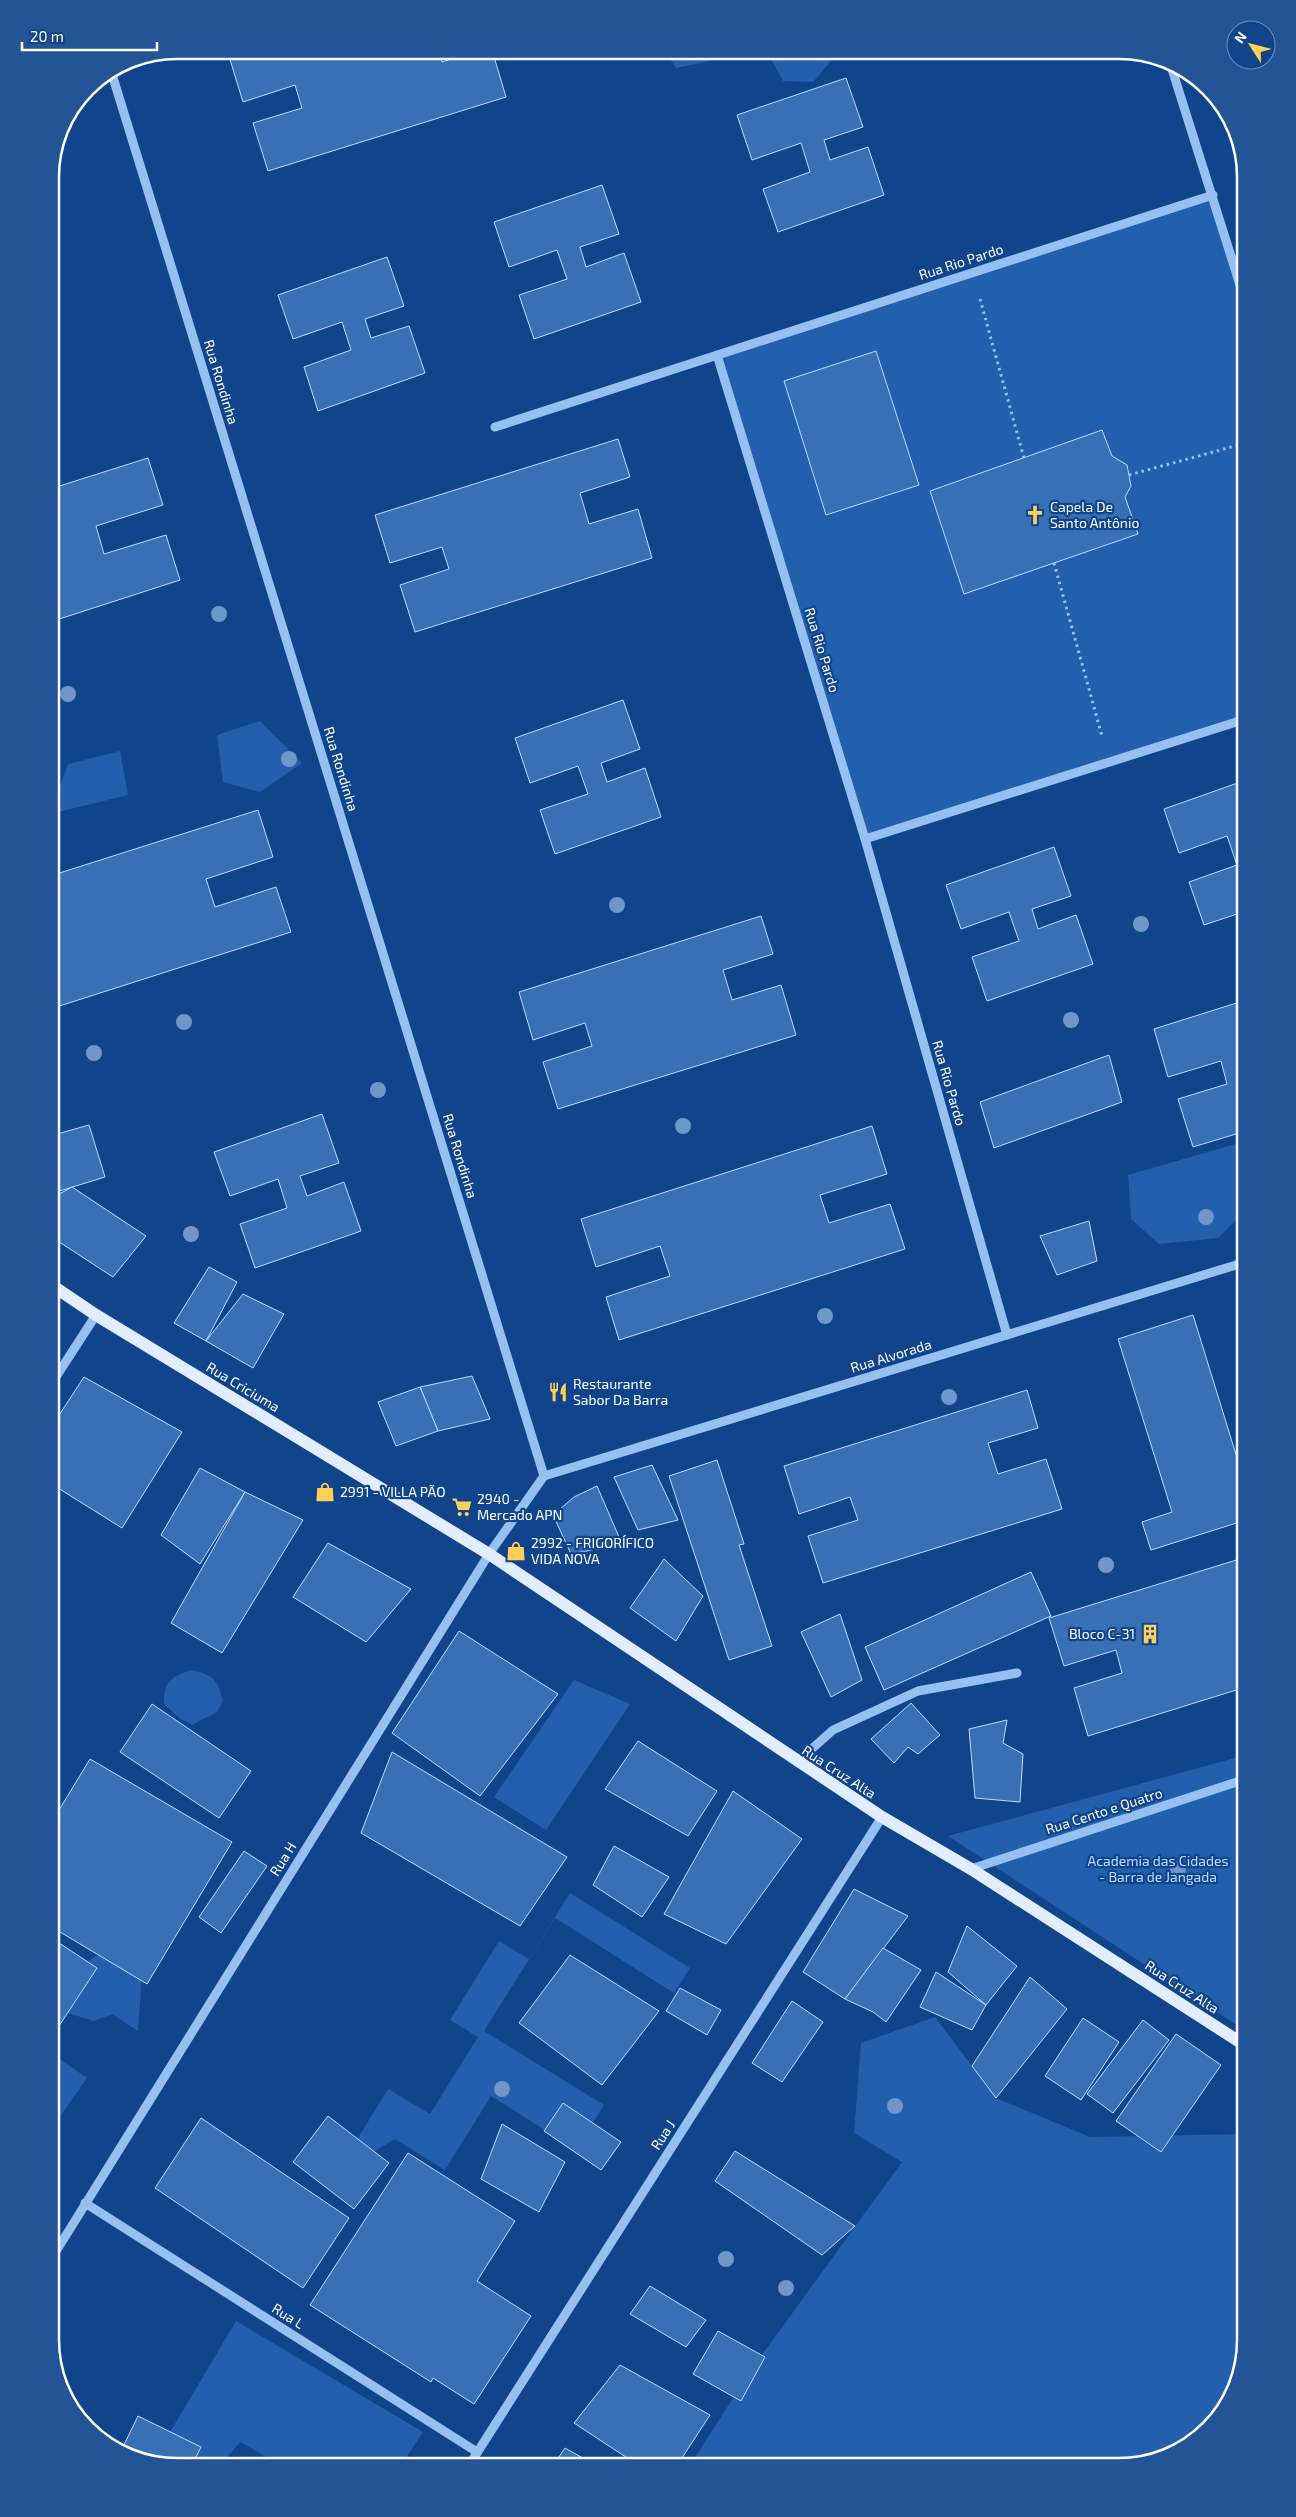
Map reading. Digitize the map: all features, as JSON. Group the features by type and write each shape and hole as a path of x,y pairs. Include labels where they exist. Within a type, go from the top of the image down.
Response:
{"main road":[{"name":"Rua Criciuma","path":"59,1290 96,1315 422,1513"},
{"name":"Rua Cruz Alta","path":"422,1513 489,1554 797,1762 882,1817 971,1868 1237,2040"}],"street":[{"path":"1173,73 1237,275"},
{"name":"Rua Rondinha","path":"113,78 544,1476"},
{"name":"Rua Rio Pardo","path":"495,427 1212,195"},
{"name":"Rua Rio Pardo","path":"717,355 865,839 1007,1335"},
{"path":"865,839 1237,722"},
{"name":"Rua Alvorada","path":"544,1476 1237,1265"},
{"path":"59,1372 96,1315"},
{"name":"Rua H","path":"59,2246 489,1554 544,1476"},
{"path":"797,1762 833,1730 918,1691 1017,1673"},
{"name":"Rua Cento e Quatro","path":"971,1868 1237,1782"},
{"name":"Rua J","path":"473,2458 882,1817"},
{"name":"Rua L","path":"85,2203 477,2452"}],"path":[{"path":"972,272 1024,458"},
{"path":"1129,475 1237,445"},
{"path":"1054,563 1109,762"}],"green space":[{"path":"670,59 711,59 710,61 676,68"},
{"path":"771,59 832,59 813,82 783,81"},
{"path":"1213,195 1237,274 1237,722 865,839 717,355"},
{"path":"260,721 302,763 260,792 223,782 217,735"},
{"path":"120,751 128,795 59,812 59,789 68,764"},
{"path":"1237,1144 1237,1219 1218,1238 1159,1244 1131,1219 1128,1175"},
{"path":"191,1670 210,1676 219,1688 223,1701 217,1712 192,1725 179,1718 164,1704 165,1690 170,1681 178,1675"},
{"path":"574,1680 630,1704 546,1830 494,1797"},
{"name":"Academia das Cidades - Barra de Jangada","path":"1237,1757 1237,2025 948,1836"},
{"path":"570,1893 690,1968 674,1993 555,1918 484,2031 604,2105 576,2150 491,2096 445,2170 395,2139 371,2153 350,2151 388,2089 430,2114 478,2037 450,2020 499,1941 529,1959"},
{"path":"108,1948 142,1974 138,2031 112,2014 94,2021 61,2011 74,1971"},
{"path":"935,2017 996,2098 1090,2137 1237,2134 1236,2356 1225,2393 1208,2418 1197,2429 1164,2449 1142,2456 1127,2458 695,2458 751,2370 902,2162 854,2133 861,2043"},
{"path":"59,2058 87,2078 59,2118"},
{"path":"236,2321 423,2432 406,2458 268,2458 240,2442 227,2458 156,2456"}],"building":[{"path":"230,59 441,59 442,62 452,59 495,59 506,97 268,171 253,123 302,108 295,85 243,102"},
{"path":"846,78 863,127 824,140 830,160 868,147 884,195 778,232 763,189 810,172 801,143 752,160 737,115"},
{"path":"602,185 619,234 580,247 586,267 624,253 641,302 534,339 519,295 567,279 557,250 509,267 494,222"},
{"path":"387,257 404,306 365,319 371,338 409,326 425,373 318,411 304,367 351,350 342,322 293,339 278,295"},
{"path":"876,351 919,485 826,515 784,381"},
{"name":"Capela De Santo Antônio","path":"1102,430 1112,456 1127,465 1131,486 1125,497 1138,534 964,594 930,491"},
{"path":"618,439 630,477 580,493 589,524 638,509 652,558 415,632 400,585 449,569 442,547 390,563 375,515"},
{"path":"148,458 163,505 96,526 104,554 166,535 180,580 59,619 59,486"},
{"path":"623,700 640,749 601,763 607,782 645,768 661,817 555,854 540,810 588,794 578,766 530,783 515,738"},
{"path":"1237,783 1237,865 1227,836 1179,853 1164,809"},
{"path":"258,810 273,857 206,879 215,907 276,887 291,932 59,1006 59,873"},
{"path":"1054,847 1071,896 1032,909 1038,929 1076,915 1093,964 987,1001 972,957 1019,941 1009,912 961,929 946,885"},
{"path":"1237,865 1237,914 1204,925 1189,882"},
{"path":"761,916 773,954 723,970 732,1000 781,985 796,1035 558,1109 543,1062 592,1046 585,1023 533,1040 519,992"},
{"path":"1237,1003 1237,1134 1193,1147 1178,1099 1227,1084 1221,1061 1168,1077 1154,1029"},
{"path":"1109,1055 1122,1102 994,1148 980,1102"},
{"path":"322,1114 339,1163 300,1176 307,1196 344,1182 361,1231 255,1268 240,1224 287,1208 278,1179 230,1196 214,1152"},
{"path":"89,1125 105,1177 59,1191 59,1133"},
{"path":"872,1126 887,1174 820,1195 829,1223 890,1204 905,1249 619,1340 606,1297 670,1276 660,1246 596,1267 581,1219"},
{"path":"72,1187 146,1236 113,1277 59,1242 59,1194"},
{"path":"1089,1221 1097,1261 1057,1275 1040,1236"},
{"path":"209,1267 237,1282 206,1341 174,1323"},
{"path":"243,1294 284,1314 253,1368 206,1341"},
{"path":"1193,1315 1237,1458 1237,1523 1151,1550 1142,1522 1172,1512 1118,1339"},
{"path":"472,1376 490,1419 438,1431 420,1387"},
{"path":"84,1377 182,1432 122,1528 59,1489 59,1415"},
{"path":"420,1387 438,1431 396,1446 378,1402"},
{"path":"1027,1390 1038,1428 988,1443 998,1474 1046,1459 1062,1509 823,1583 808,1536 858,1520 850,1497 799,1514 784,1466"},
{"path":"717,1460 744,1544 739,1545 772,1646 729,1660 669,1476"},
{"path":"652,1465 678,1520 638,1530 614,1477"},
{"path":"200,1468 245,1492 200,1564 161,1535"},
{"path":"597,1486 622,1544 571,1554 553,1515 574,1497"},
{"path":"245,1492 303,1520 222,1653 171,1623"},
{"path":"328,1543 411,1589 366,1642 293,1597"},
{"path":"664,1559 703,1596 676,1641 630,1608"},
{"name":"Bloco C-31","path":"1237,1560 1237,1690 1088,1736 1074,1688 1122,1673 1116,1650 1064,1666 1049,1618"},
{"path":"1031,1572 1051,1616 884,1690 865,1647"},
{"path":"840,1614 862,1680 831,1697 801,1632"},
{"path":"459,1631 558,1694 480,1796 392,1733"},
{"path":"911,1703 940,1735 918,1754 908,1747 894,1763 871,1739"},
{"path":"152,1704 251,1771 219,1818 120,1752"},
{"path":"1007,1720 1003,1743 1023,1754 1020,1802 975,1798 969,1729"},
{"path":"638,1741 717,1791 688,1836 605,1789"},
{"path":"392,1752 567,1857 520,1926 361,1833"},
{"path":"90,1759 232,1842 147,1984 59,1931 59,1810"},
{"path":"733,1791 802,1839 726,1944 664,1914"},
{"path":"614,1846 669,1877 642,1917 593,1885"},
{"path":"244,1851 267,1866 221,1933 199,1917"},
{"path":"854,1889 908,1916 845,1999 803,1972"},
{"path":"967,1926 1017,1966 986,2005 948,1972"},
{"path":"59,1943 97,1968 59,2026"},
{"path":"883,1948 921,1970 886,2022 873,2012 845,1999"},
{"path":"570,1955 659,2011 602,2085 519,2023"},
{"path":"936,1972 986,2005 972,2030 920,2007"},
{"path":"1030,1977 1067,2009 996,2098 972,2066"},
{"path":"680,1988 721,2010 707,2035 666,2011"},
{"path":"792,2001 823,2022 782,2082 752,2063"},
{"path":"1083,2018 1119,2042 1081,2100 1045,2076"},
{"path":"1143,2020 1169,2040 1113,2113 1087,2094"},
{"path":"1176,2034 1221,2065 1161,2152 1116,2121"},
{"path":"563,2103 621,2142 601,2170 544,2131"},
{"path":"328,2116 389,2163 354,2209 293,2162"},
{"path":"201,2118 349,2218 303,2288 155,2188"},
{"path":"502,2124 565,2162 539,2212 481,2179"},
{"path":"735,2151 855,2226 822,2255 715,2181"},
{"path":"408,2153 515,2221 477,2281 531,2316 474,2404 433,2378 431,2382 310,2305"},
{"path":"650,2286 706,2320 686,2347 630,2314"},
{"path":"718,2331 765,2357 741,2401 693,2374"},
{"path":"620,2365 710,2415 682,2458 627,2458 574,2423"},
{"path":"138,2416 201,2447 196,2458 169,2458 139,2452 124,2446"},
{"path":"565,2448 583,2458 558,2458"}],"place":[{"name":"Capela De Santo Antônio","path":"1035,515"},
{"name":"Restaurante Sabor Da Barra","path":"558,1392"},
{"name":"2991 - VILLA PÃO","path":"325,1492"},
{"name":"2940 - Mercado APN","path":"462,1507"},
{"name":"2992 - FRIGORÍFICO VIDA NOVA","path":"516,1551"},
{"name":"Bloco C-31","path":"1150,1634"}]}
